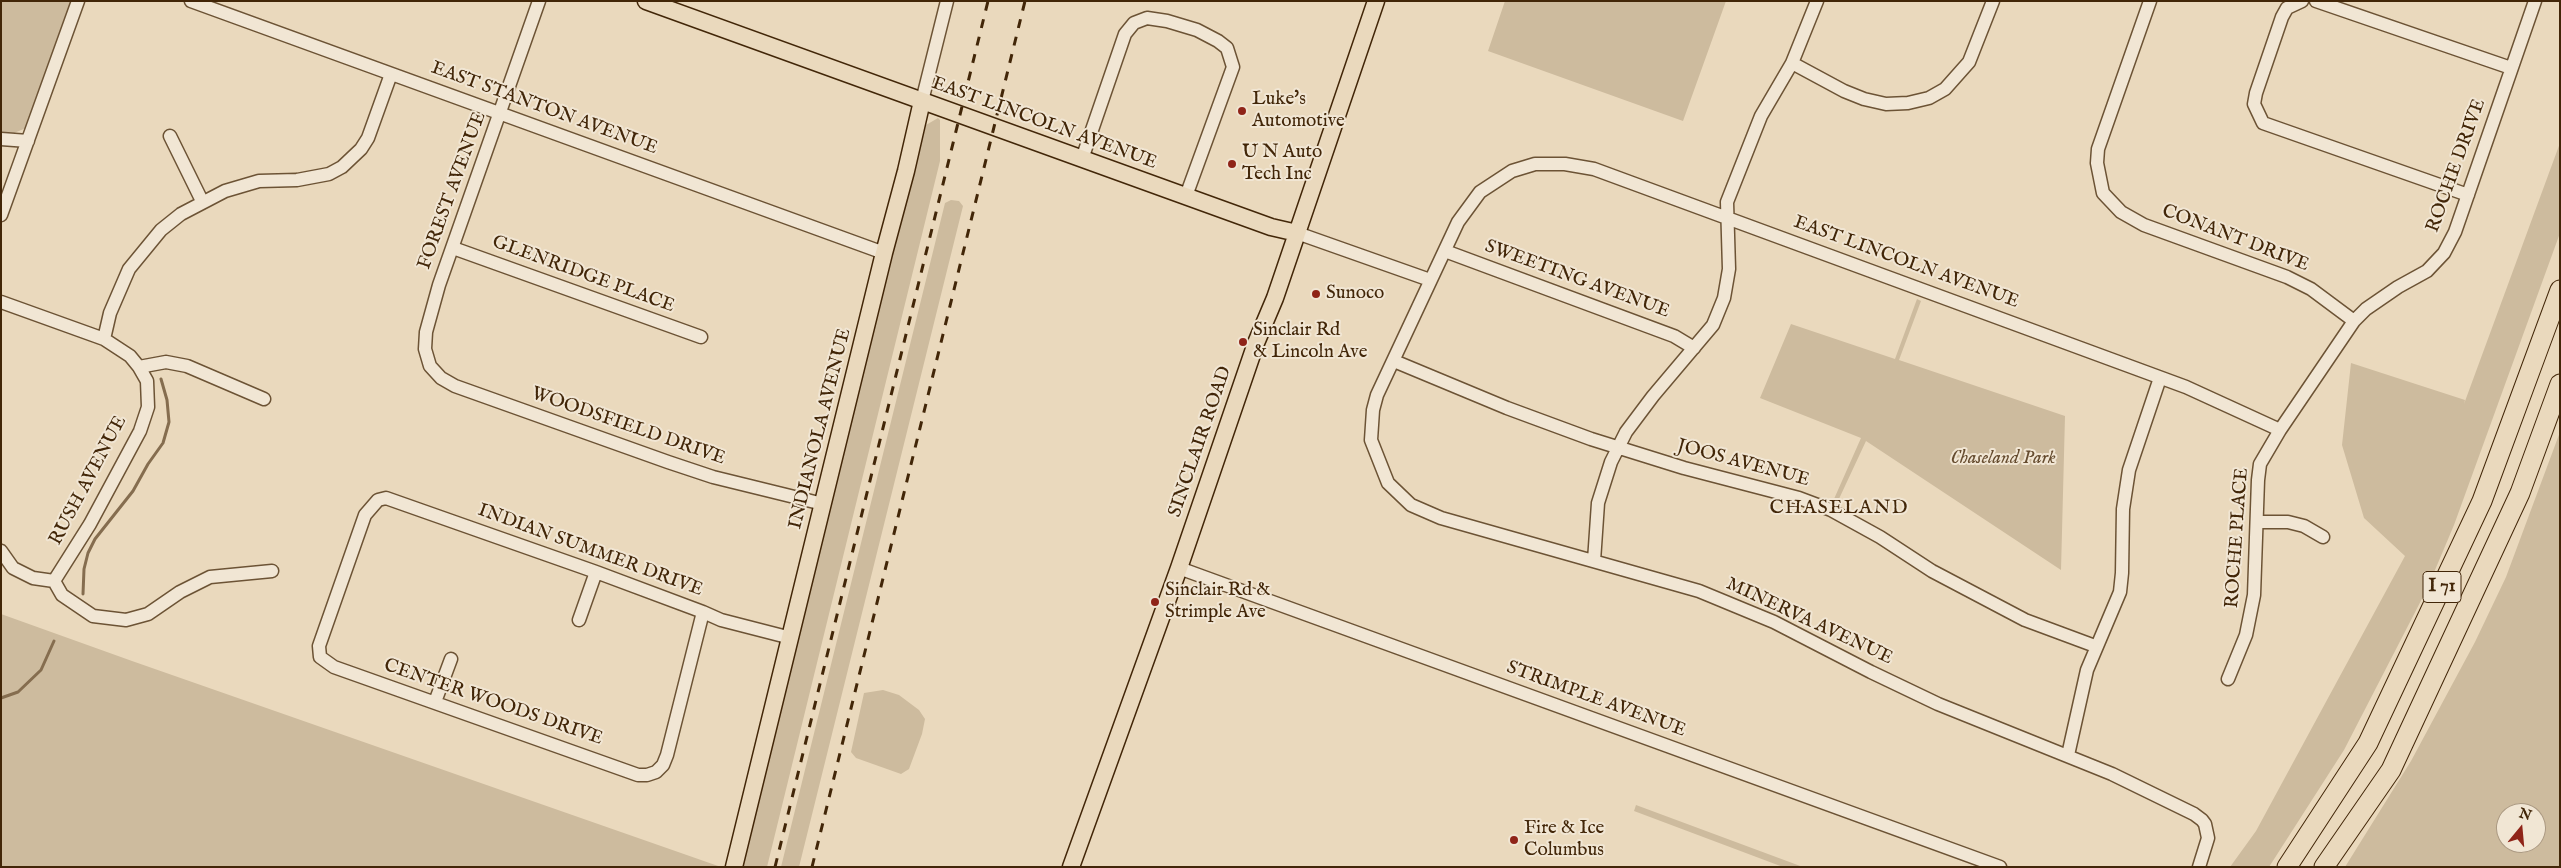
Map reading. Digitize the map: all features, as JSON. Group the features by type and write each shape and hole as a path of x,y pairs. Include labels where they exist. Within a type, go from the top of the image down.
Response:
{"highway":[{"name":"I 71","path":"2287,867 2368,743 2381,716 2482,501 2560,290"},
{"name":"I 71","path":"2324,867 2391,770 2520,493 2560,384"}],"main road":[{"name":"EAST LINCOLN AVENUE","path":"646,1 1271,227 1297,233"},
{"name":"SINCLAIR ROAD","path":"1071,867 1179,568 1256,343 1297,233 1376,1"},
{"name":"INDIANOLA AVENUE","path":"734,867 922,101"}],"street":[{"path":"1,215 78,1"},
{"name":"EAST STANTON AVENUE","path":"191,1 884,253"},
{"name":"FOREST AVENUE","path":"430,366 425,349 426,332 453,248 540,1"},
{"name":"INDIANOLA AVENUE","path":"922,101 947,1"},
{"path":"1594,561 1598,503 1610,462 1626,432 1653,396 1713,325 1724,298 1729,269 1728,202 1746,150 1761,116 1792,63 1817,1"},
{"path":"1792,63 1864,99 1886,104 1908,103 1929,98 1944,89 1969,62 1993,1"},
{"name":"CONANT DRIVE","path":"2150,1 2098,149 2097,163 2102,193 2121,212 2144,225 2287,277 2311,289 2354,322"},
{"path":"2316,1 2511,68"},
{"name":"ROCHE DRIVE","path":"2280,430 2354,322 2366,309 2398,287 2427,271 2436,263 2451,241 2534,1"},
{"path":"2299,2 2287,8 2282,17 2256,93 2254,104 2257,115 2263,123 2272,128 2468,195"},
{"path":"1082,159 1126,34 1134,23 1147,18 1183,26 1218,41 1227,48 1233,68 1186,196"},
{"path":"104,339 118,291 134,262 161,230 202,201 225,191 259,181 304,179 329,174 342,167 361,150 368,138 391,74"},
{"path":"170,136 202,201"},
{"path":"1,139 28,141"},
{"name":"EAST LINCOLN AVENUE","path":"1388,483 1371,440 1373,410 1377,395 1430,280 1458,222 1480,192 1512,171 1536,164 1565,164 1594,169 2160,378 2215,400 2280,430"},
{"name":"EAST LINCOLN AVENUE","path":"1297,233 1430,280"},
{"name":"GLENRIDGE PLACE","path":"453,248 701,338"},
{"name":"SWEETING AVENUE","path":"1445,251 1674,336 1694,348"},
{"path":"1,302 104,339 130,356 139,367 166,362 187,366 264,399"},
{"name":"JOOS AVENUE","path":"1394,361 1507,408 1618,448 1800,498 1831,510 1880,537 1932,571 2024,620 2095,646"},
{"name":"WOODSFIELD DRIVE","path":"430,366 441,378 455,386 668,462 713,477 823,504"},
{"name":"RUSH AVENUE","path":"54,581 90,524 140,431 148,407 147,381 139,367"},
{"path":"2068,755 2087,670 2095,646 2120,592 2124,509 2129,470 2160,378"},
{"name":"ROCHE PLACE","path":"2228,679 2251,616 2254,596 2260,464 2280,430"},
{"name":"MINERVA AVENUE","path":"1388,483 1411,505 1441,518 1699,591 1751,612 1938,704 2068,755 2194,814 2205,824 2208,838 2199,867"},
{"name":"INDIAN SUMMER DRIVE","path":"320,657 319,646 321,636 365,515 378,500 394,499 596,572 721,620 791,638"},
{"path":"2257,522 2288,522 2304,526 2323,537"},
{"path":"1,551 12,568 32,578 54,581 62,596 93,616 126,620 148,614 180,592 210,577 272,571"},
{"name":"STRIMPLE AVENUE","path":"1179,568 2000,867"},
{"path":"579,620 596,572"},
{"name":"CENTER WOODS DRIVE","path":"320,657 334,667 638,775 656,772 663,765 668,755 703,612"},
{"path":"435,702 451,660"}],"green space":[{"path":"1,1 71,1 26,128 14,133 1,132"},
{"path":"1505,1 1726,1 1683,121 1488,51"},
{"path":"938,118 940,120 940,161 767,867 741,867 900,218 926,125"},
{"path":"2560,143 2560,233 2454,525 2427,589 2344,750 2269,867 2230,867 2256,831 2405,556 2364,518 2342,445 2351,363 2465,400 2464,404"},
{"path":"951,200 959,201 963,206 799,867 781,867 945,203"},
{"name":"Chaseland Park","path":"1917,299 1921,301 1899,360 2065,416 2061,570 1866,441 1838,501 1834,499 1861,438 1760,398 1791,324 1895,359"},
{"path":"2560,432 2560,867 2345,867 2411,761 2475,642 2506,577"},
{"path":"1,614 132,661 721,867 1,867"},
{"path":"883,690 899,695 919,710 925,719 922,734 909,769 901,774 856,758 851,752 864,693"},
{"path":"1636,805 1803,867 1783,867 1634,811"}],"waterway":[{"path":"83,594 84,569 88,553 95,539 133,491 148,464 163,443 169,422 167,400 161,379"},
{"path":"1,698 18,692 41,670 54,641"}],"railway":[{"path":"775,867 988,1"},
{"path":"812,867 1025,1"}],"place":[{"name":"Luke's Automotive","path":"1242,111"},
{"name":"U N Auto Tech Inc","path":"1232,164"},
{"name":"Sunoco","path":"1316,294"},
{"name":"Sinclair Rd & Lincoln Ave","path":"1243,342"},
{"name":"Sinclair Rd & Strimple Ave","path":"1155,602"},
{"name":"Fire & Ice Columbus","path":"1514,840"}],"district":[{"name":"CHASELAND","path":"1839,509"}]}
